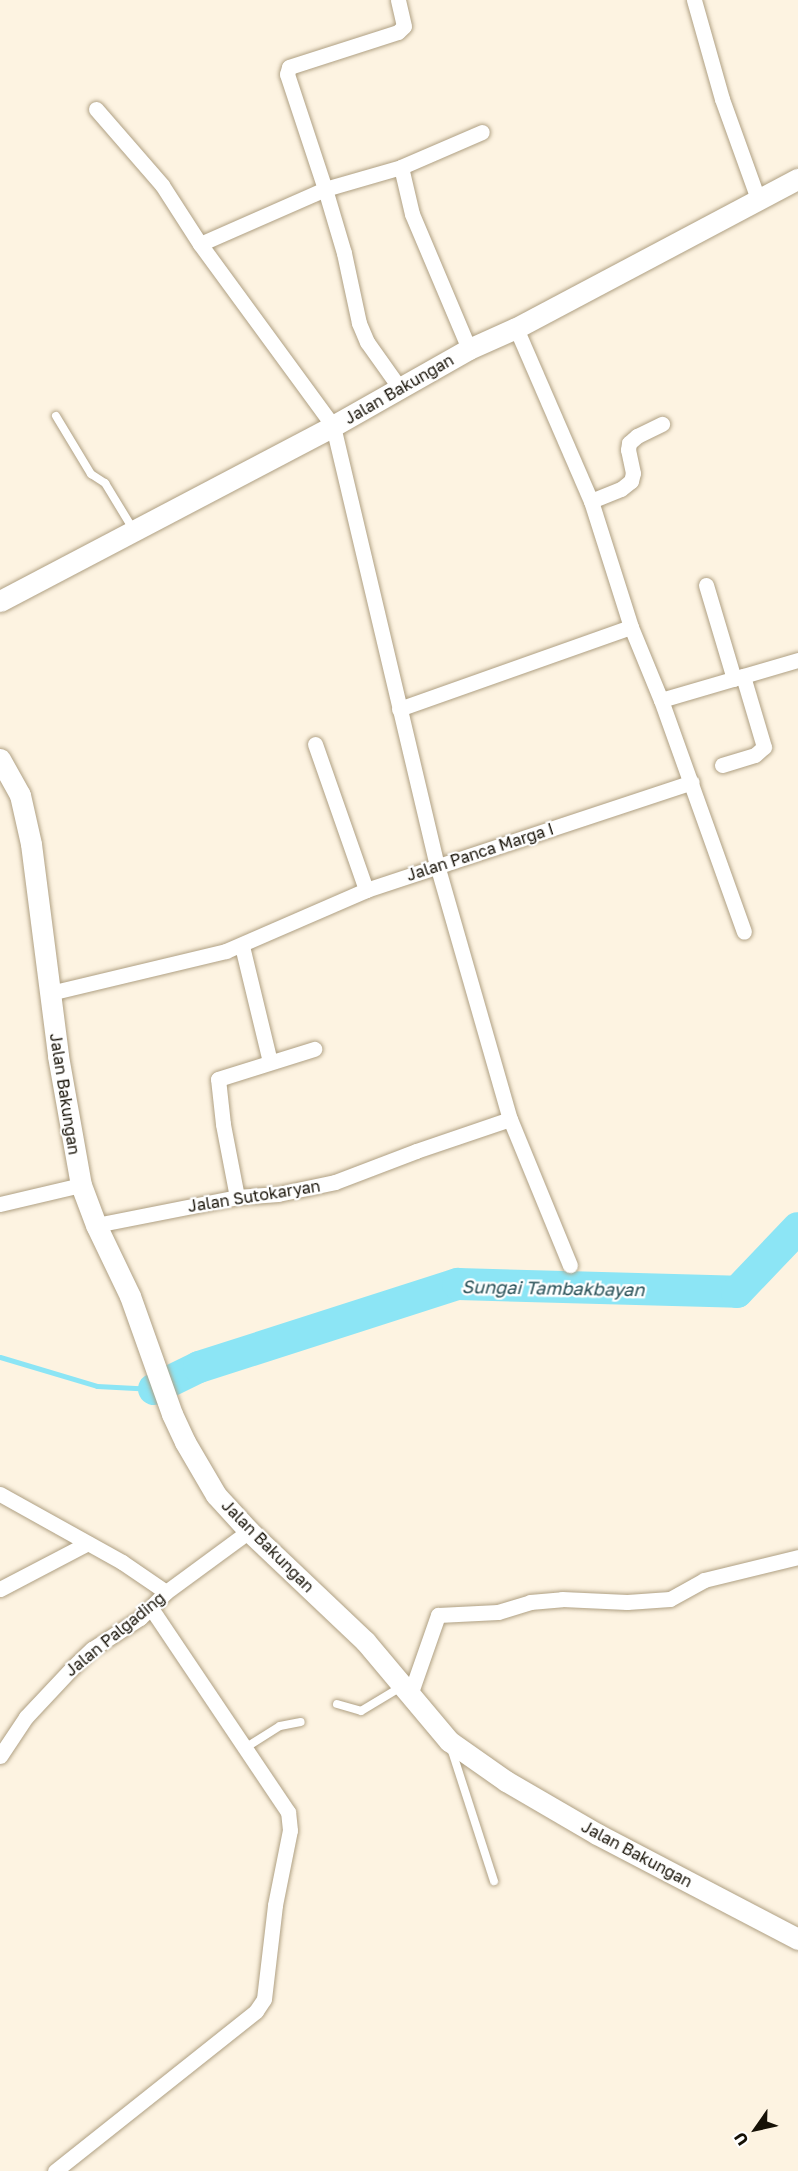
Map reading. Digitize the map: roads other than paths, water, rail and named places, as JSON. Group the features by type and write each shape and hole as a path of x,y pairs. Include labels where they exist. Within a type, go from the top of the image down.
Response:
{"main road":[{"name":"Jalan Bakungan","path":"0,601 133,529 333,426 469,349 516,328 798,178"},
{"name":"Jalan Bakungan","path":"0,759 20,795 31,844 58,1056 81,1185 96,1225 130,1296 172,1414 185,1442 216,1494 249,1532 365,1641 449,1741 506,1781 597,1834 798,1939"}],"street":[{"path":"398,0 404,26 398,32 289,67 287,74 344,253 359,323 367,342 399,387"},
{"path":"694,0 722,99 758,199"},
{"path":"96,109 162,185 200,244 333,426 437,865 510,1119 570,1265"},
{"path":"200,244 324,189 401,167 482,132"},
{"path":"401,167 412,214 469,349"},
{"path":"516,328 591,501 632,627 692,782 744,932"},
{"path":"591,501 621,489 631,481 629,443 637,436 662,424"},
{"path":"706,585 738,678 765,742 764,747 755,755 722,765"},
{"path":"399,709 632,627"},
{"path":"661,700 798,660"},
{"path":"315,744 366,890"},
{"name":"Jalan Panca Marga I","path":"50,993 242,946 366,890 692,782"},
{"path":"242,946 270,1062"},
{"path":"237,1197 223,1124 218,1078 314,1049"},
{"name":"Jalan Sutokaryan","path":"96,1225 237,1197 286,1193 335,1182 510,1119"},
{"path":"0,1204 81,1185"},
{"path":"0,1494 88,1543 166,1592"},
{"name":"Jalan Palgading","path":"0,1756 26,1717 70,1669 92,1650 152,1608 166,1592 249,1532"},
{"path":"0,1589 88,1543"},
{"path":"406,1691 438,1615 498,1612 530,1602 562,1599 627,1602 670,1599 704,1580 798,1557"},
{"path":"56,2171 261,2005 290,1821 283,1803 152,1608"}],"lane":[{"path":"56,416 91,474 105,483 133,529"},
{"path":"337,1704 361,1711 406,1691"},
{"path":"245,1748 280,1726 301,1722"},
{"path":"449,1741 494,1881"}],"waterway":[{"name":"Sungai Tambakbayan","path":"154,1389 199,1367 458,1284 737,1292 798,1228"},
{"path":"0,1357 97,1386 154,1389"}]}
